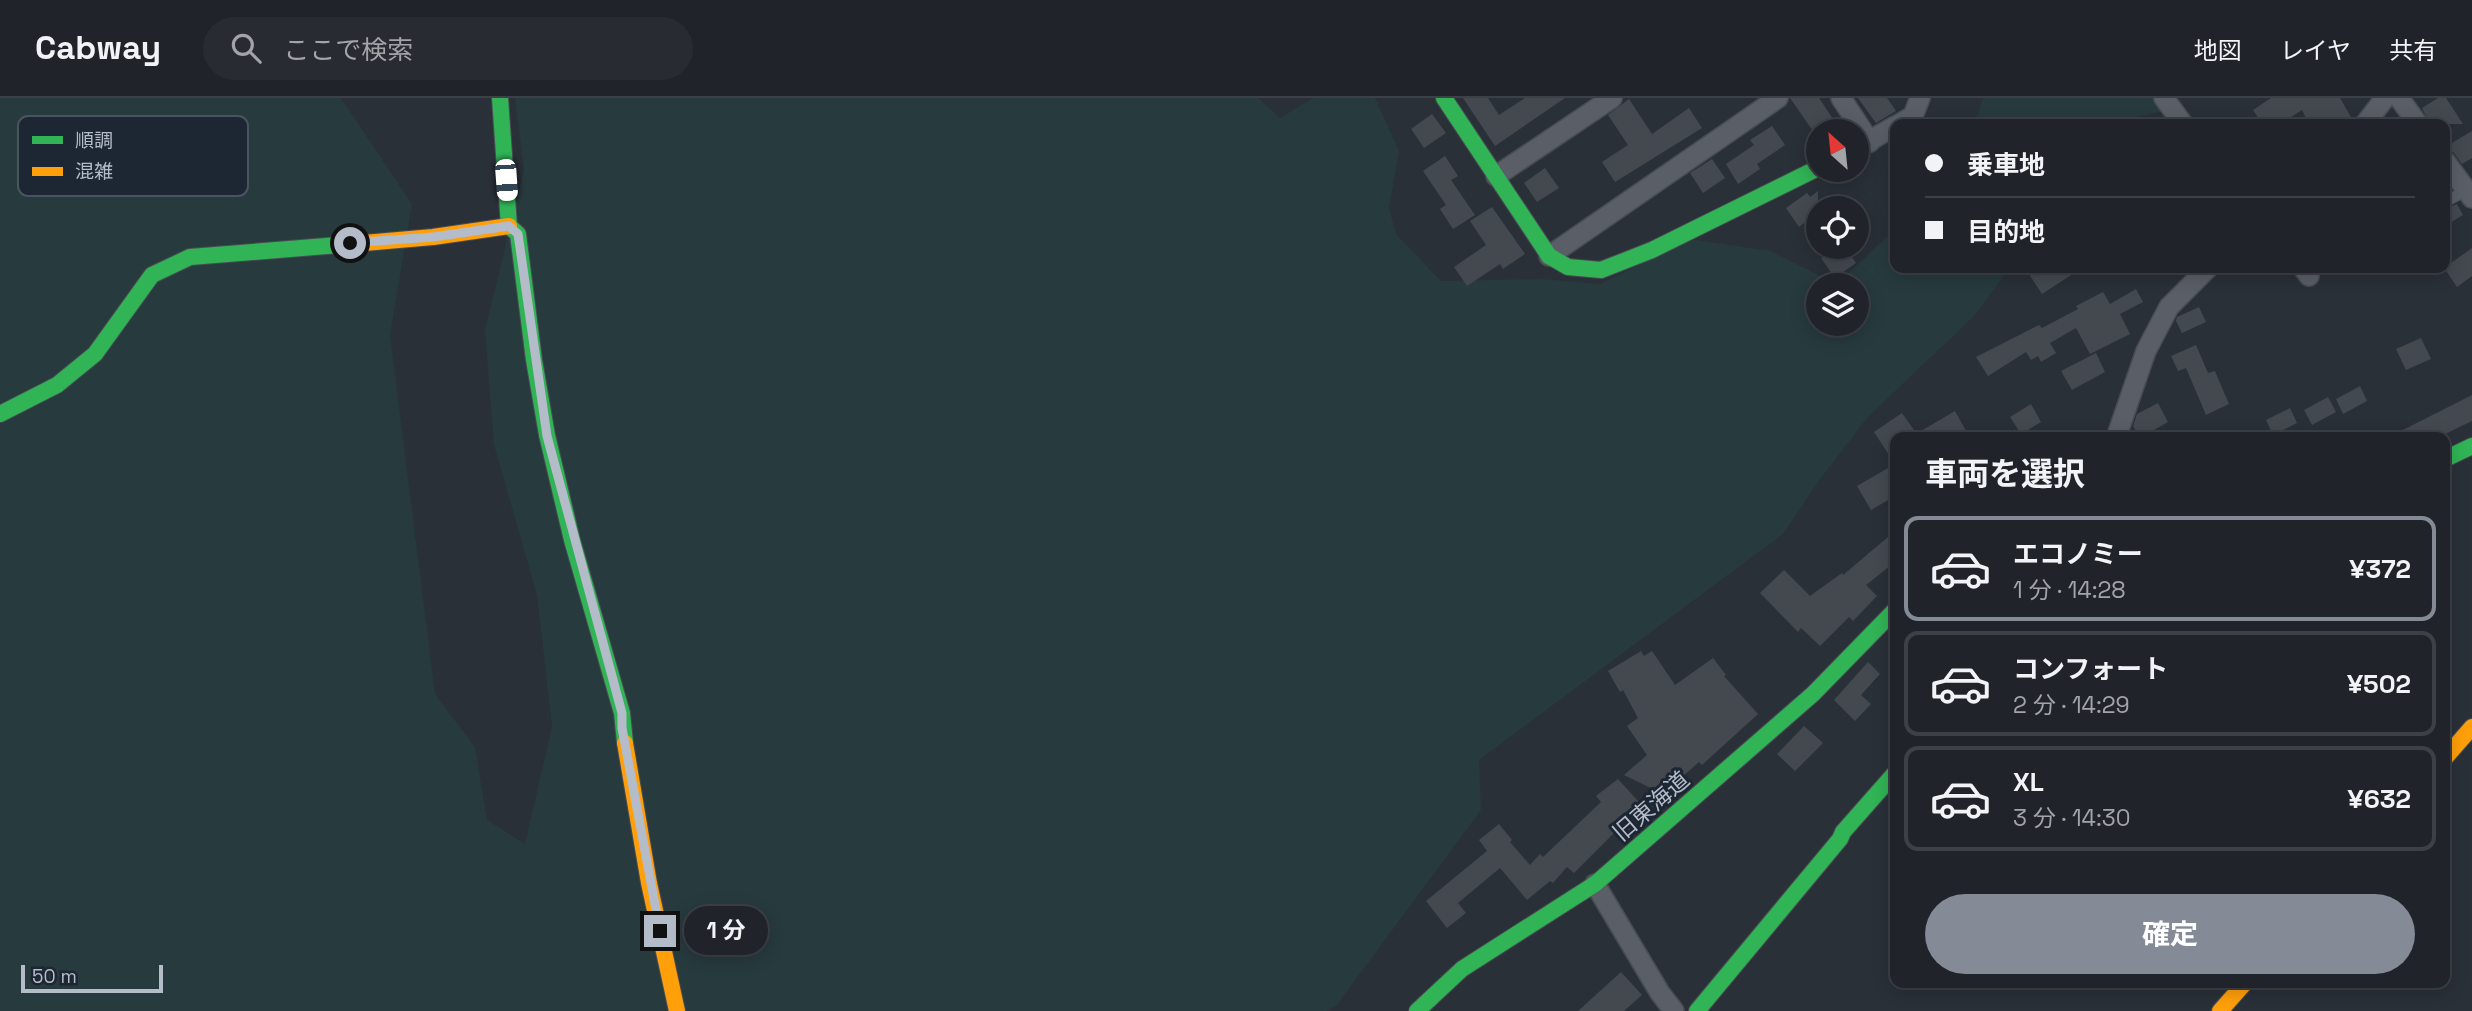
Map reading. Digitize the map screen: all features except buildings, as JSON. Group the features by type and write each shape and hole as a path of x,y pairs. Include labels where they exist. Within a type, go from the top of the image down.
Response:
{"street":[{"path":"500,98 509,226 518,234 547,436 622,713 622,728 649,883 677,1011"},
{"path":"1444,98 1549,256 1568,267 1601,270 1652,250 1806,174"},
{"path":"1496,176 1612,98"},
{"path":"1549,256 1779,98"},
{"path":"1841,98 1851,119"},
{"path":"1908,119 1913,116 1920,98"},
{"path":"2164,98 2179,119"},
{"path":"2369,119 2385,98"},
{"path":"2399,98 2414,119"},
{"path":"1869,141 1890,129"},
{"path":"2450,167 2470,192"},
{"path":"0,414 57,385 95,354 141,286 152,275 190,257 433,237 509,226"},
{"path":"2118,432 2146,351 2169,307 2203,273"},
{"path":"2450,457 2472,446"},
{"name":"旧東海道","path":"1417,1011 1462,969 1595,884 1804,702 1890,615"},
{"path":"2450,752 2472,727"},
{"path":"1697,1011 1890,779"},
{"path":"1595,884 1660,993 1674,1011"},
{"path":"2220,1011 2240,988"}],"lane":[{"path":"2450,200 2470,192"}],"green space":[{"path":"0,98 341,98 412,204 390,335 435,694 475,747 487,820 525,844 552,726 537,595 494,445 485,330 524,170 515,98 1258,98 1280,118 1313,98 1375,98 1399,151 1389,208 1396,234 1441,281 1541,279 1600,284 1654,258 1683,238 1770,251 1815,273 1806,273 1806,336 1869,336 1869,273 1849,273 1863,259 1869,259 1869,254 1890,234 1890,273 2006,273 1974,316 1867,418 1818,482 1783,534 1479,760 1481,810 1336,1006 1326,1011 0,1011"},
{"path":"1983,98 2157,98 2165,111 2128,119 1977,119"}],"traffic: fast":[{"path":"500,98 509,226 518,234 534,360 547,435 572,540 622,713 625,743"},
{"path":"1444,98 1549,256 1568,267 1601,270 1652,250 1806,174"},
{"path":"0,414 57,385 95,354 152,275 190,257 364,243"},
{"path":"2450,457 2472,446"},
{"path":"1417,1011 1462,969 1595,884 1813,694 1890,615"},
{"path":"1697,1011 1890,779"}],"traffic: slow":[{"path":"364,243 509,226"},
{"path":"2450,752 2472,727"},
{"path":"625,743 649,883 677,1011"},
{"path":"2220,1011 2240,988"}],"route":[{"path":"350,243 433,237 509,226 518,234 547,436 622,713 622,728 649,883 660,931"}]}
